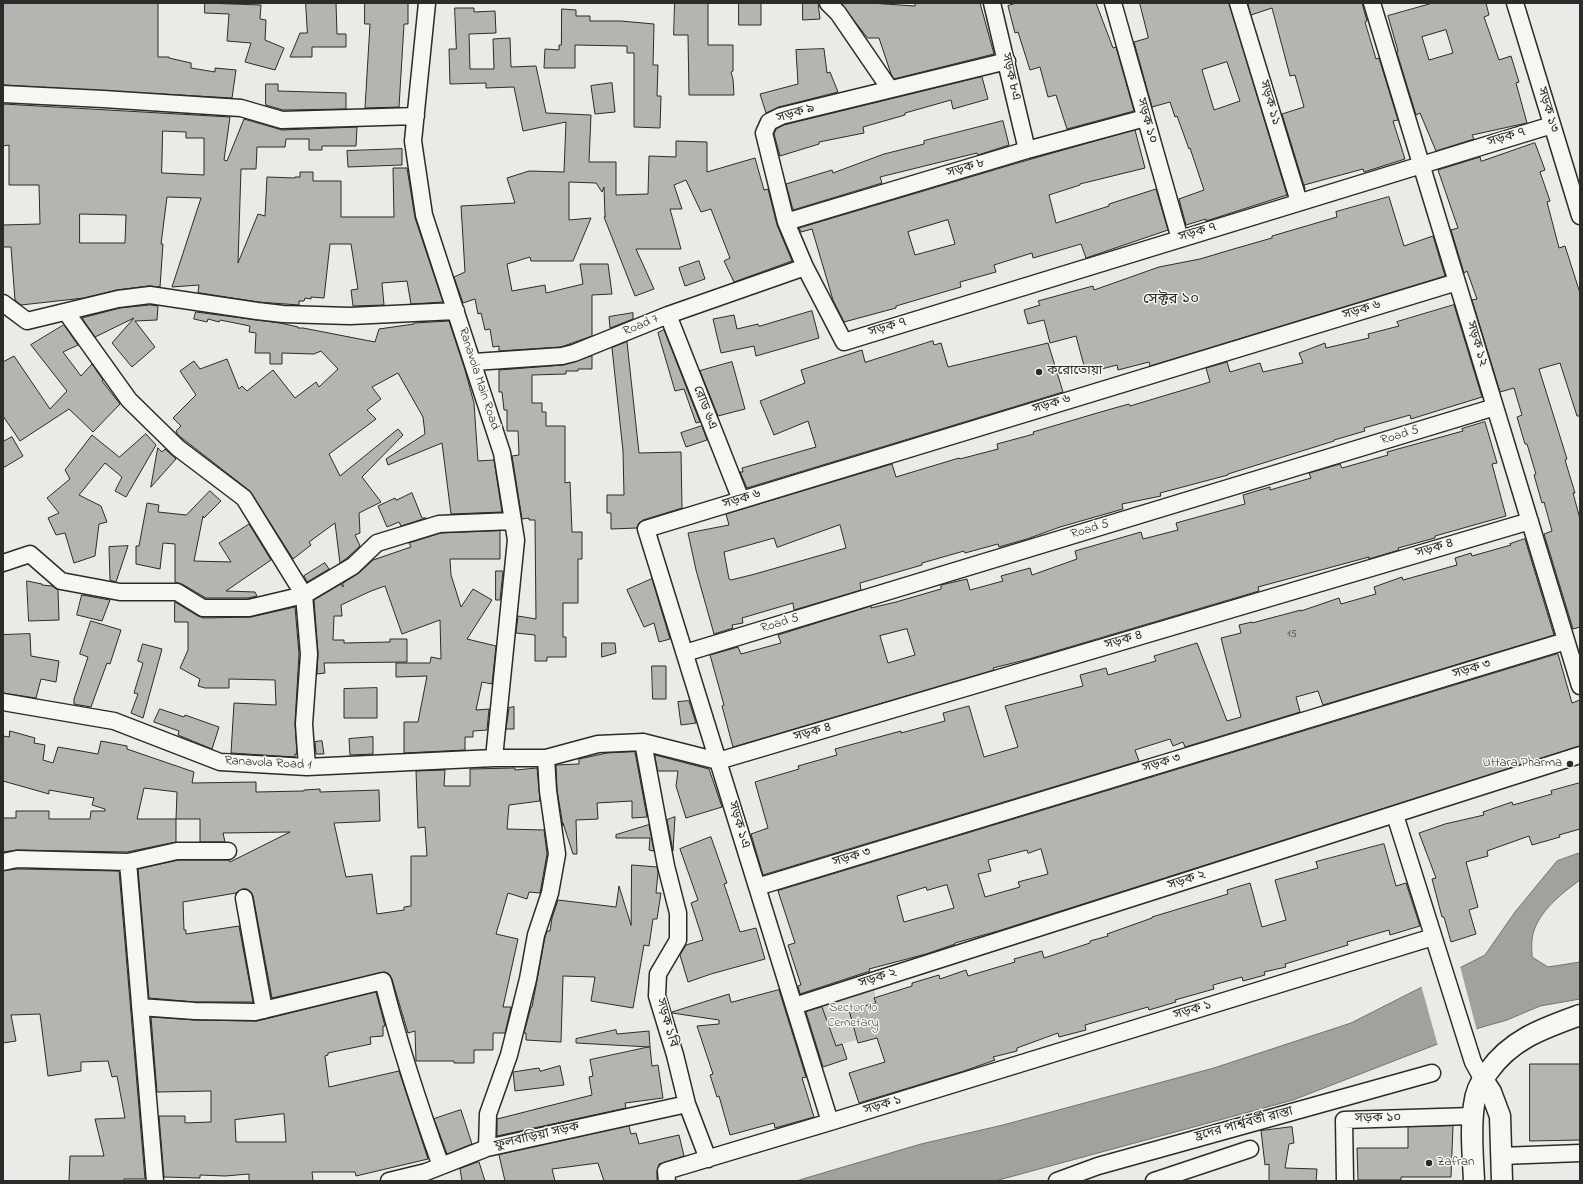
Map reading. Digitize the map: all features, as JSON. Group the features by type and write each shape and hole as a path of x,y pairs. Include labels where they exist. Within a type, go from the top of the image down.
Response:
{"street":[{"name":"Ranavola Main Road","path":"428,3 413,141 424,215 474,362 502,453 516,540 494,758"},
{"path":"828,3 838,14 890,89"},
{"name":"সড়ক ৮এ","path":"992,3 1027,150"},
{"name":"সড়ক ১০","path":"1113,3 1180,238"},
{"name":"সড়ক ১১","path":"1238,3 1299,202"},
{"name":"সড়ক ১২","path":"1372,3 1580,686"},
{"name":"সড়ক ১৩","path":"1515,3 1580,216"},
{"name":"সড়ক ৯","path":"844,342 805,266 786,222 764,133 769,122 781,116 1007,61"},
{"path":"3,94 103,98 241,108 282,120 416,116"},
{"name":"সড়ক ৮","path":"786,222 1027,150 1146,118"},
{"name":"সড়ক ৭","path":"844,342 1552,125"},
{"name":"Road 7","path":"474,362 562,356 574,353 668,315 805,266"},
{"name":"সড়ক ৬","path":"646,529 1457,282"},
{"path":"3,303 27,321 118,299 150,295 257,312 283,314 350,316 456,311"},
{"path":"66,312 128,400 178,448 244,498 304,595 309,654 304,724 307,767"},
{"name":"রোড ৬এ","path":"668,315 741,500"},
{"name":"Road 5","path":"685,653 1495,407"},
{"path":"3,563 30,554 61,581 120,592 177,592 203,608 250,608 304,595 353,566 377,543 439,524 513,521"},
{"name":"সড়ক ৪","path":"718,761 1530,521"},
{"name":"সড়ক ১এ","path":"646,529 830,1122"},
{"name":"সড়ক ৩","path":"757,887 1566,641"},
{"name":"Ranavola Road 1","path":"3,702 114,721 220,762 307,767 494,758 546,758 598,744 643,742 718,761"},
{"name":"সড়ক ১বি","path":"643,742 666,866 678,913 678,940 658,974 657,996 675,1055 687,1104 708,1159"},
{"name":"সড়ক ২","path":"794,1006 1580,756"},
{"path":"487,1148 488,1114 509,1055 528,979 536,935 550,893 557,854 548,791 546,758"},
{"path":"1395,815 1473,1062 1482,1080 1491,1092 1500,1116 1502,1181"},
{"path":"3,862 17,859 128,862 177,851 228,851"},
{"path":"128,862 155,1181"},
{"path":"244,898 264,1010"},
{"name":"সড়ক ১","path":"667,1181 666,1171 1433,937"},
{"path":"140,1007 195,1012 255,1012 383,981 397,1035 441,1166"},
{"path":"1474,1181 1472,1116 1475,1097 1482,1080 1498,1059 1518,1042 1544,1028 1580,1015"},
{"name":"হ্রদের পার্শ্ববর্তী রাস্তা","path":"1057,1181 1098,1166 1432,1073"},
{"name":"ফুলবাড়িয়া সড়ক","path":"389,1181 426,1172 487,1148 687,1104"},
{"name":"সড়ক ১০","path":"1345,1181 1344,1120 1472,1116"},
{"path":"1154,1181 1250,1149"},
{"path":"1501,1156 1580,1153"}],"green space":[{"name":"Sector 10 Cemetary","path":"873,984 882,1033 817,1051 808,1007"}],"shaded area":[{"path":"1580,853 1580,880 1558,897 1545,910 1540,918 1532,937 1532,957 1548,967 1580,962 1580,999 1540,1006 1507,1020 1479,1028 1293,1100 995,1181 796,1181 921,1144 1003,1125 1214,1068 1351,1023 1485,955 1515,912 1557,861"}],"pier":[{"path":"1460,966 1477,1031 1438,1046 1421,985"}],"building":[{"path":"3,3 158,3 158,57 169,57 191,63 191,68 215,72 215,68 236,70 232,98 3,85"},
{"path":"205,3 261,5 260,19 266,20 265,40 284,48 275,70 245,62 251,43 227,41 229,14 205,13"},
{"path":"306,3 336,3 337,34 346,34 346,47 312,47 312,57 290,57 300,33 307,33"},
{"path":"365,3 408,3 408,24 404,24 399,107 365,108 370,24 365,24"},
{"path":"675,3 708,3 708,45 733,45 733,71 731,72 734,95 689,95 688,35 674,35"},
{"path":"739,3 761,3 761,25 739,25"},
{"path":"803,3 818,3 820,19 803,20"},
{"path":"841,3 915,6 915,3 980,3 994,54 894,79 879,38 868,38"},
{"path":"1017,3 1096,3 1113,48 1116,47 1134,111 1067,129 1056,95 1048,97 1040,67 1030,70 1018,32 1015,33 1008,6"},
{"path":"1140,3 1229,3 1287,195 1206,221 1206,219 1186,225 1179,199 1204,190 1190,148 1189,149 1177,116 1175,117 1170,102 1152,107 1134,42 1148,38","holes":["1227,62 1240,101 1214,110 1202,70"]},
{"path":"1248,3 1362,3 1367,21 1365,22 1376,59 1379,58 1398,120 1393,121 1405,159 1364,172 1363,169 1304,185 1305,189 1282,114 1304,107 1295,75 1290,76 1272,8 1251,15"},
{"path":"1433,3 1486,3 1489,15 1484,17 1499,60 1511,56 1519,82 1516,83 1527,123 1472,135 1474,139 1436,151 1420,113 1416,115 1397,53 1398,51 1388,16","holes":["1446,30 1453,53 1429,60 1422,37"]},
{"path":"455,8 474,8 474,12 495,11 496,33 469,34 470,69 494,69 493,39 510,38 511,67 536,66 546,113 591,115 589,162 616,162 616,195 648,194 649,156 676,157 676,141 707,142 707,172 755,158 764,190 768,189 777,225 792,261 734,282 724,261 730,258 711,209 701,212 686,180 674,185 682,209 670,209 681,249 636,249 654,289 635,296 604,217 606,216 604,187 602,192 596,183 569,182 569,220 591,218 573,261 531,261 530,257 507,264 512,291 545,285 546,293 583,284 580,264 608,264 612,294 592,295 592,336 561,347 499,351 499,346 493,347 490,329 485,330 481,313 478,314 475,299 463,303 454,277 465,272 461,206 515,203 507,178 529,171 564,172 566,122 523,131 514,87 486,88 486,83 450,84 449,49 456,49"},
{"path":"562,9 576,10 576,16 590,16 590,21 621,21 654,24 653,65 658,65 657,96 661,96 660,128 634,127 634,53 627,53 627,46 575,45 575,68 544,68 545,49 559,50 559,45 561,45"},
{"path":"824,49 827,73 830,72 838,92 779,107 766,113 760,94 798,84 796,50"},
{"path":"982,77 988,99 953,109 951,100 863,127 864,133 819,142 819,144 780,156 774,134 776,129 784,125"},
{"path":"612,83 615,112 595,114 591,86"},
{"path":"266,84 278,84 278,91 346,93 346,109 283,110 266,105"},
{"path":"3,104 230,117 224,160 227,161 244,119 282,130 357,127 356,146 322,146 322,150 309,150 309,139 286,139 285,147 257,147 256,169 241,169 238,263 258,214 265,216 267,177 295,178 300,177 300,172 313,172 313,181 341,181 341,217 394,217 393,168 407,168 415,218 443,302 411,304 407,281 382,283 384,305 353,306 351,290 358,289 351,244 330,244 324,298 305,298 304,301 299,301 299,305 258,302 200,293 198,292 199,285 172,287 201,198 167,197 161,244 163,244 160,287 149,286 117,290 84,298 21,305 15,300 11,247 3,247 3,225 40,224 39,185 9,185 9,145 3,146","holes":["163,131 186,132 186,138 204,138 204,175 162,173","80,214 126,215 125,243 80,243"]},
{"path":"1003,121 1009,145 978,155 977,153 880,177 882,183 793,210 786,184 832,170 833,173 884,154 924,144 924,141"},
{"path":"1135,130 1145,168 1080,184 1049,195 1056,223 1156,189 1168,230 1086,258 1081,244 1033,258 1032,253 994,265 996,272 960,282 961,287 896,306 896,308 844,322 833,300 812,229 801,232 799,228 1014,164","holes":["948,220 955,244 915,255 908,232"]},
{"path":"1535,143 1545,170 1540,172 1550,201 1547,202 1559,248 1565,246 1580,293 1580,416 1577,416 1560,363 1539,369 1567,459 1565,460 1575,493 1573,493 1580,519 1580,627 1573,629 1544,534 1552,531 1544,502 1542,503 1534,475 1536,474 1527,444 1525,444 1517,417 1522,415 1514,388 1500,392 1472,300 1477,299 1467,271 1464,273 1451,230 1458,228 1438,170 1480,157 1481,161"},
{"path":"402,149 402,165 348,167 347,151"},
{"path":"1389,197 1404,246 1433,236 1445,276 1150,366 1149,362 1118,370 1117,365 1086,373 1076,336 1050,343 1044,320 1028,324 1024,310 1040,305 1038,301 1093,286 1094,290 1159,267 1200,259 1272,238 1272,236 1337,217 1336,212"},
{"path":"699,261 705,279 685,286 679,268"},
{"path":"150,305 158,306 157,320 135,321 155,347 132,367 112,343 134,318 95,337 82,318 120,308"},
{"path":"1454,305 1482,397 1411,419 1410,415 1364,428 1365,431 1228,475 1160,493 1161,496 1122,504 1123,509 1060,527 1027,539 999,547 998,544 965,553 964,551 922,563 922,565 860,583 861,590 794,610 793,603 742,618 743,623 732,625 733,628 714,634 696,570 688,533 729,525 726,514 892,464 896,477 959,458 998,449 997,444 1034,434 1033,432 1129,404 1130,406 1210,382 1206,368 1227,362 1230,372 1260,363 1263,372 1303,363 1299,353 1325,343 1326,348 1369,338 1368,334 1399,326 1397,322","holes":["840,525 846,548 731,580 729,579 724,552 774,538 777,547"]},
{"path":"812,311 819,338 756,356 754,346 721,353 713,319 734,315 737,329 758,324 759,326"},
{"path":"196,312 280,323 298,328 375,342 379,329 414,323 449,321 474,403 478,461 494,460 502,512 451,514 442,443 388,465 386,459 425,434 423,417 398,373 372,387 381,399 367,410 376,419 329,454 340,476 398,429 403,435 362,477 381,502 359,513 360,533 355,535 360,546 340,563 335,523 309,542 311,545 293,559 250,491 178,435 176,431 181,426 173,418 196,395 180,371 194,361 200,369 227,359 239,389 242,386 247,391 273,370 295,398 316,382 319,387 338,369 321,351 314,354 282,353 282,364 270,364 270,353 255,353 256,333 249,332 250,326 220,320 219,322 208,319 207,322 194,319"},
{"path":"633,313 633,319 610,328 609,317"},
{"path":"64,325 78,345 63,352 81,376 92,364 103,380 102,381 120,404 93,432 69,409 20,441 3,416 3,362 14,356 50,409 67,391 31,345"},
{"path":"664,330 700,422 696,423 684,389 675,391 658,333"},
{"path":"933,341 934,345 941,343 948,367 1048,343 1063,392 747,488 740,472 743,472 742,468 816,447 808,421 774,435 760,401 805,383 801,370 862,350 865,362"},
{"path":"627,342 639,453 681,452 682,508 643,520 639,523 637,528 611,529 611,513 607,513 607,495 624,495 623,451 612,348"},
{"path":"592,356 592,369 566,371 566,374 532,375 532,403 542,403 542,412 546,412 546,426 565,426 565,483 570,482 572,532 582,532 582,559 578,559 578,603 563,603 563,637 566,637 566,657 547,657 547,661 535,661 535,635 516,633 518,616 536,619 535,520 529,520 529,518 522,519 512,456 519,455 518,431 507,431 507,410 504,410 502,392 499,392 499,370 563,365"},
{"path":"732,362 745,409 718,416 700,371"},
{"path":"1485,422 1497,463 1492,464 1506,516 1435,536 1435,538 1398,548 1399,550 1369,559 1369,557 1258,587 1259,591 1029,659 993,668 994,670 733,747 722,706 724,705 710,655 738,647 741,654 781,643 778,635 871,606 871,608 896,602 941,589 941,585 967,579 970,590 1003,581 1001,576 1030,568 1032,575 1077,559 1075,551 1141,532 1143,539 1178,530 1176,523 1245,504 1243,495 1270,487 1270,490 1311,478 1309,473 1340,464 1342,468 1388,455 1387,452 1463,431 1462,429","holes":["907,629 915,655 888,663 880,636"]},
{"path":"702,426 707,440 686,447 681,433"},
{"path":"146,434 156,445 126,497 115,491 122,477 105,463 79,495 101,506 107,522 99,524 95,556 74,563 65,533 56,535 48,518 59,513 47,498 70,479 65,470 92,435 119,457"},
{"path":"12,437 23,456 3,468 3,442"},
{"path":"158,448 162,452 165,449 176,459 151,487"},
{"path":"210,491 221,501 204,518 203,516 194,561 231,562 219,543 249,524 271,560 226,591 255,592 257,596 248,598 206,598 182,584 175,582 175,544 163,543 160,569 136,564 136,546 139,546 147,503 159,505 158,512 186,515"},
{"path":"412,493 422,518 426,518 401,526 399,522 387,527 378,506 395,498 396,500"},
{"path":"500,531 500,559 450,559 451,575 461,607 473,589 492,600 467,639 496,646 492,684 482,682 476,710 489,709 487,730 473,731 473,737 465,737 465,750 404,753 404,722 418,722 427,676 396,677 396,663 430,663 431,657 441,659 440,620 402,634 385,586 371,591 341,605 342,616 334,616 333,640 344,640 344,643 390,642 390,639 407,639 407,662 324,663 325,673 317,674 318,653 314,600 341,584 343,587 343,583 359,573 373,560 411,547 409,543 441,533"},
{"path":"1525,539 1554,635 1323,705 1318,691 1296,697 1300,712 1185,747 1183,742 1173,746 1170,739 1135,750 1139,761 763,875 751,834 768,828 755,782 799,769 798,766 837,755 835,749 945,721 943,713 969,706 984,757 1018,747 1005,706 1083,686 1080,675 1106,668 1108,675 1156,661 1154,656 1197,643 1227,721 1241,717 1221,638 1241,633 1239,625 1301,611 1339,598 1341,604 1376,594 1374,587 1402,577 1403,580 1457,565 1455,558 1471,553 1472,556 1511,545 1510,544"},
{"path":"128,546 116,582 110,580 109,547"},
{"path":"325,563 329,569 307,582 304,576"},
{"path":"496,571 503,571 500,600 496,600"},
{"path":"652,579 670,639 659,642 654,623 644,627 627,590"},
{"path":"27,581 52,586 58,590 59,620 29,621"},
{"path":"82,595 110,600 102,621 77,615"},
{"path":"175,602 203,618 251,617 295,607 299,654 295,723 297,754 295,754 295,757 231,753 234,703 276,705 275,680 229,679 229,688 205,688 198,686 200,679 180,668 188,650 188,622 175,622"},
{"path":"91,621 121,630 110,664 107,663 91,707 74,704 74,699 88,657 80,654"},
{"path":"30,634 31,656 59,661 56,682 41,679 36,698 3,693 3,635"},
{"path":"602,643 615,643 616,653 602,657"},
{"path":"143,644 162,649 143,718 131,713 138,694 134,693 143,663 138,661"},
{"path":"1558,654 1572,703 1580,700 1580,746 998,931 955,943 926,954 869,969 870,971 800,994 798,986 801,985 788,945 795,943 778,891","holes":["1041,849 1048,874 1018,882 1020,887 985,897 978,874 991,871 988,860 1027,850 1028,853","947,885 954,908 904,922 897,896 926,887 927,890"]},
{"path":"652,666 666,666 666,699 653,699"},
{"path":"377,688 377,718 344,718 344,689"},
{"path":"689,701 696,723 681,725 678,702"},
{"path":"514,707 514,729 506,729 509,708"},
{"path":"160,709 184,717 185,715 219,727 212,749 178,735 179,731 154,722"},
{"path":"10,731 35,738 34,743 45,745 43,760 53,763 58,747 98,754 101,741 127,746 127,749 194,772 192,783 256,782 256,792 304,791 320,789 320,792 379,790 380,821 334,823 346,877 372,874 377,914 404,910 404,907 411,906 411,856 427,856 425,827 418,828 416,771 445,770 444,786 470,786 470,769 515,768 515,770 537,768 540,801 509,805 507,829 544,830 547,854 540,893 529,892 527,899 508,893 496,934 518,939 503,1007 511,1007 505,1033 493,1033 493,1050 474,1050 474,1063 454,1063 454,1061 416,1061 415,1031 408,1033 392,979 389,974 385,972 272,998 253,896 247,889 242,889 236,893 183,902 184,930 186,930 186,934 239,926 253,1002 195,1002 149,998 138,869 178,860 229,860 230,862 290,832 223,833 225,842 200,842 200,819 176,819 176,842 127,852 17,850 3,852 3,818 16,818 16,811 49,811 49,819 90,819 91,811 105,811 105,809 92,805 94,798 49,790 49,794 3,781 3,736 9,737","holes":["144,788 177,792 176,819 137,819"]},
{"path":"373,737 373,754 350,755 349,739"},
{"path":"322,741 324,754 316,754 315,742"},
{"path":"635,752 647,817 632,818 632,801 597,803 598,819 576,820 577,854 573,854 563,823 563,826 557,790 556,765 579,764 579,759 607,753"},
{"path":"655,755 709,769 722,807 686,818 676,786 678,771 658,771"},
{"path":"1580,783 1580,829 1559,835 1560,837 1532,845 1529,836 1487,851 1488,856 1466,862 1478,907 1469,910 1476,934 1451,942 1444,917 1442,917 1432,879 1436,878 1419,833 1445,824 1484,815 1483,812 1512,802 1513,805 1552,794 1551,791"},
{"path":"675,817 673,851 667,820"},
{"path":"649,825 654,851 649,850 650,838 616,838 616,835"},
{"path":"711,837 727,883 724,884 740,932 756,928 765,959 688,982 680,955 686,945 703,940 691,903 698,900 680,849"},
{"path":"1384,844 1396,886 1406,883 1420,926 1390,935 1389,930 1347,942 1348,945 1285,964 1286,967 1264,972 1265,975 1243,981 1242,977 1213,985 1214,989 1175,1000 1176,1002 1149,1010 1148,1007 1085,1025 1086,1030 1059,1037 1058,1033 1017,1048 1017,1051 993,1057 995,1060 964,1071 859,1103 849,1073 885,1062 877,1038 858,1043 849,1010 876,1003 874,998 912,986 912,983 939,975 940,979 966,970 968,976 1015,962 1014,959 1042,951 1044,958 1090,943 1090,941 1108,936 1107,934 1152,917 1228,894 1227,890 1250,883 1262,927 1286,920 1275,880 1318,868 1316,862"},
{"path":"632,865 657,867 658,873 656,893 661,893 657,919 653,919 649,946 644,945 633,1008 591,1001 595,977 563,976 561,1042 526,1040 526,1033 524,1033 532,1007 545,937 547,931 550,931 552,918 558,900 616,907 619,886 631,925"},
{"path":"18,869 119,871 145,1179 124,1179 124,1181 69,1181 70,1156 104,1156 95,1119 125,1118 117,1076 112,1077 108,1061 81,1062 81,1071 48,1076 40,1014 11,1015 16,1041 3,1043 3,871"},
{"path":"779,990 806,1077 802,1078 814,1117 775,1128 774,1123 730,1135 719,1096 717,1097 710,1075 713,1074 697,1026 719,1024 719,1020 672,1012 729,994 731,1002"},
{"path":"376,992 385,1026 383,1026 383,1036 370,1037 371,1044 328,1053 328,1055 325,1056 329,1087 399,1071 428,1159 356,1176 355,1172 312,1172 313,1181 249,1181 249,1174 225,1176 200,1175 200,1178 164,1177 159,1116 185,1116 185,1123 211,1122 211,1091 157,1092 151,1017 195,1020 257,1021","holes":["284,1114 286,1142 236,1142 235,1120"]},
{"path":"822,1007 836,1046 842,1044 847,1059 823,1067 806,1012"},
{"path":"616,1030 617,1034 649,1031 650,1047 576,1043 576,1039"},
{"path":"650,1047 652,1066 658,1065 663,1098 625,1103 626,1108 497,1136 497,1119 592,1095 589,1077 593,1076 590,1060"},
{"path":"1530,1064 1580,1064 1580,1140 1530,1141"},
{"path":"560,1066 564,1085 515,1091 513,1072 539,1068 540,1071"},
{"path":"461,1110 472,1144 447,1154 434,1119"},
{"path":"629,1126 631,1134 636,1133 639,1144 679,1135 684,1156 659,1164 657,1181 604,1181 598,1163 552,1169 555,1181 505,1181 499,1155"},
{"path":"1453,1126 1451,1177 1401,1177 1401,1180 1358,1180 1357,1148 1408,1148 1408,1127"},
{"path":"1292,1127 1294,1143 1289,1144 1285,1168 1317,1169 1316,1181 1269,1181 1269,1164 1265,1165 1261,1131"},
{"path":"479,1162 485,1181 462,1181 460,1169"}],"place":[{"name":"করোতোয়া","path":"1039,372"},
{"name":"Uttara Pharma","path":"1570,764"},
{"name":"Zafran","path":"1429,1163"}],"district":[{"name":"সেক্টর ১০","path":"1171,301"}]}
